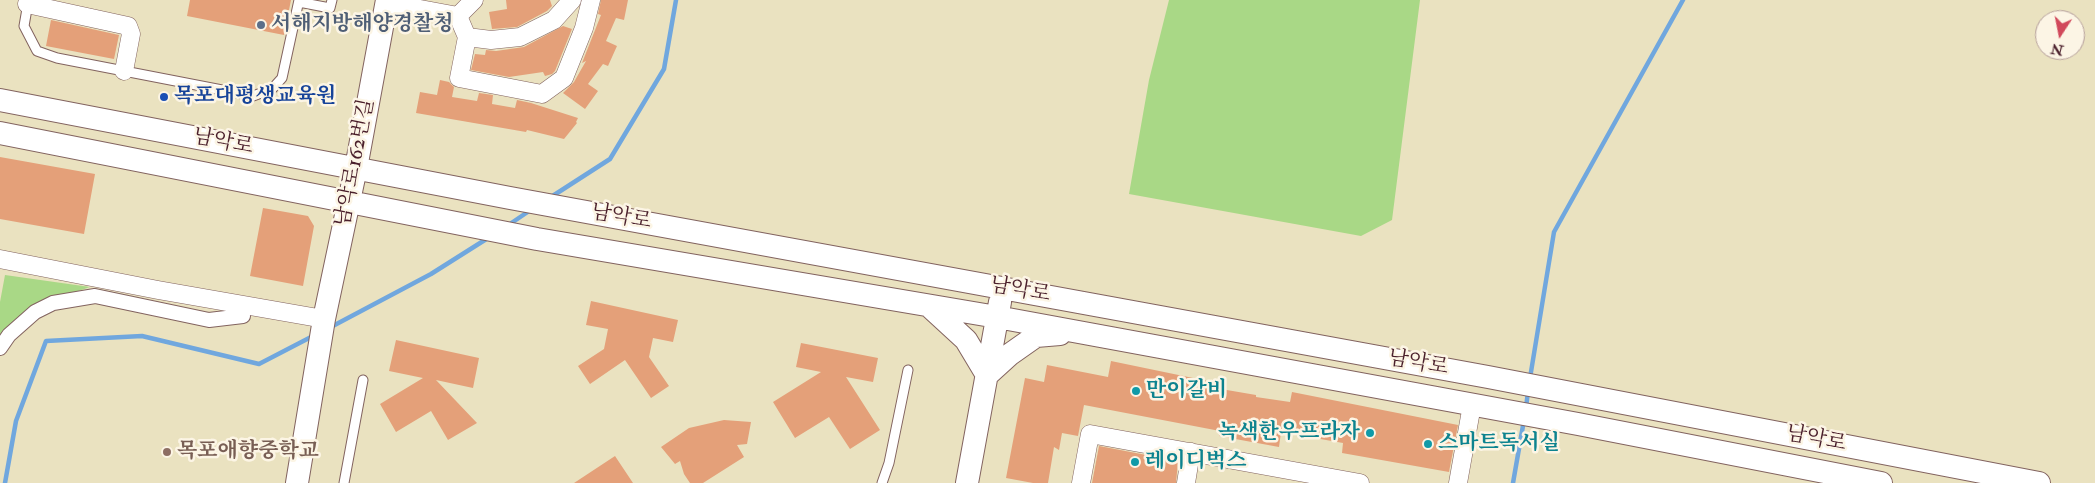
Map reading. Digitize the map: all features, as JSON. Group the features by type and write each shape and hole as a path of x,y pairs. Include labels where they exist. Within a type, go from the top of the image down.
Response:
{"street":[{"path":"458,16 474,0"},
{"path":"467,37 491,40 520,37 554,20 572,0"},
{"path":"458,16 467,37 459,78 542,94 564,78 584,28 591,0"},
{"path":"28,2 128,26 131,34 124,70"},
{"path":"387,2 458,16"},
{"name":"남악로162번길","path":"297,483 323,322 356,168 387,2"},
{"name":"남악로","path":"0,100 510,198 1488,377 2039,483"},
{"name":"남악로","path":"0,133 536,238 997,317 1578,424 1881,483"},
{"path":"0,259 323,322"},
{"path":"967,483 1002,287"},
{"path":"0,348 9,336 35,312 53,303 95,296 210,320 243,316"},
{"path":"929,306 966,340 987,375"},
{"path":"987,375 1009,355 1036,336 1078,332"},
{"path":"1458,483 1479,406"},
{"path":"1082,483 1090,434 1360,483"},
{"path":"1186,483 1191,452"}],"lane":[{"path":"28,2 24,26 27,36 38,51 57,58 253,96 272,89 282,78 299,1 330,8 332,0"},
{"path":"882,483 889,463 908,370"},
{"path":"344,483 363,380"}],"green space":[{"path":"1169,0 1420,0 1392,220 1361,236 1129,194 1149,80"},
{"path":"5,275 90,287 38,305 0,342 0,302"}],"building":[{"name":"서해지방해양경찰청","path":"190,0 291,0 284,35 187,16"},
{"path":"506,0 550,0 552,6 547,11 517,27 492,29 489,12 507,9"},
{"path":"601,0 628,0 624,20 616,18 606,41 617,46 608,66 603,64 588,84 598,91 585,109 563,93 574,82 586,61 582,63 601,15 598,14"},
{"path":"51,20 119,35 114,59 46,46"},
{"path":"563,26 572,29 555,71 552,74 545,76 543,72 509,77 471,70 475,54 485,55 486,50 496,51 524,47"},
{"path":"440,80 449,82 454,87 452,97 477,101 479,93 493,95 492,104 515,108 517,100 531,103 578,118 577,123 564,139 527,130 526,132 416,113 420,92 437,95"},
{"path":"0,157 95,174 84,234 0,219"},
{"path":"263,208 308,216 314,226 303,286 250,276"},
{"path":"591,301 678,320 673,342 653,338 649,357 669,386 651,398 625,360 590,384 578,366 604,349 608,329 586,325"},
{"path":"396,340 479,358 473,388 436,380 477,423 448,440 431,411 396,432 380,404 423,378 389,371"},
{"path":"801,343 878,358 873,382 846,377 880,430 850,449 829,417 795,438 773,402 821,372 796,367"},
{"path":"1111,361 1222,384 1221,389 1256,395 1256,397 1290,402 1292,392 1458,425 1449,472 1342,453 1343,443 1281,432 1279,447 1219,436 1220,431 1084,405 1078,436 1062,433 1059,450 1054,447 1048,483 1033,483 1006,478 1025,378 1044,382 1047,365 1108,377"},
{"path":"724,420 751,422 747,444 737,445 744,457 703,483 690,483 684,474 680,461 675,464 661,447 689,428"},
{"name":"레이디벅스","path":"1099,446 1178,461 1176,483 1092,483"},
{"path":"615,456 633,483 574,483"}],"waterway":[{"path":"551,197 610,159 664,69 676,0"},
{"path":"1530,378 1554,232 1683,0"},
{"path":"507,226 532,209"},
{"path":"329,328 431,274 488,238"},
{"path":"5,483 16,421 46,341 142,336 259,364 313,336"},
{"path":"1526,408 1528,391"},
{"path":"1513,483 1524,420"}],"place":[{"name":"서해지방해양경찰청","path":"261,25"},
{"name":"목포대평생교육원","path":"164,97"},
{"name":"만이갈비","path":"1136,391"},
{"name":"녹색한우프라자","path":"1370,433"},
{"name":"스마트독서실","path":"1428,444"},
{"name":"목포애향중학교","path":"167,452"},
{"name":"레이디벅스","path":"1135,462"}]}
